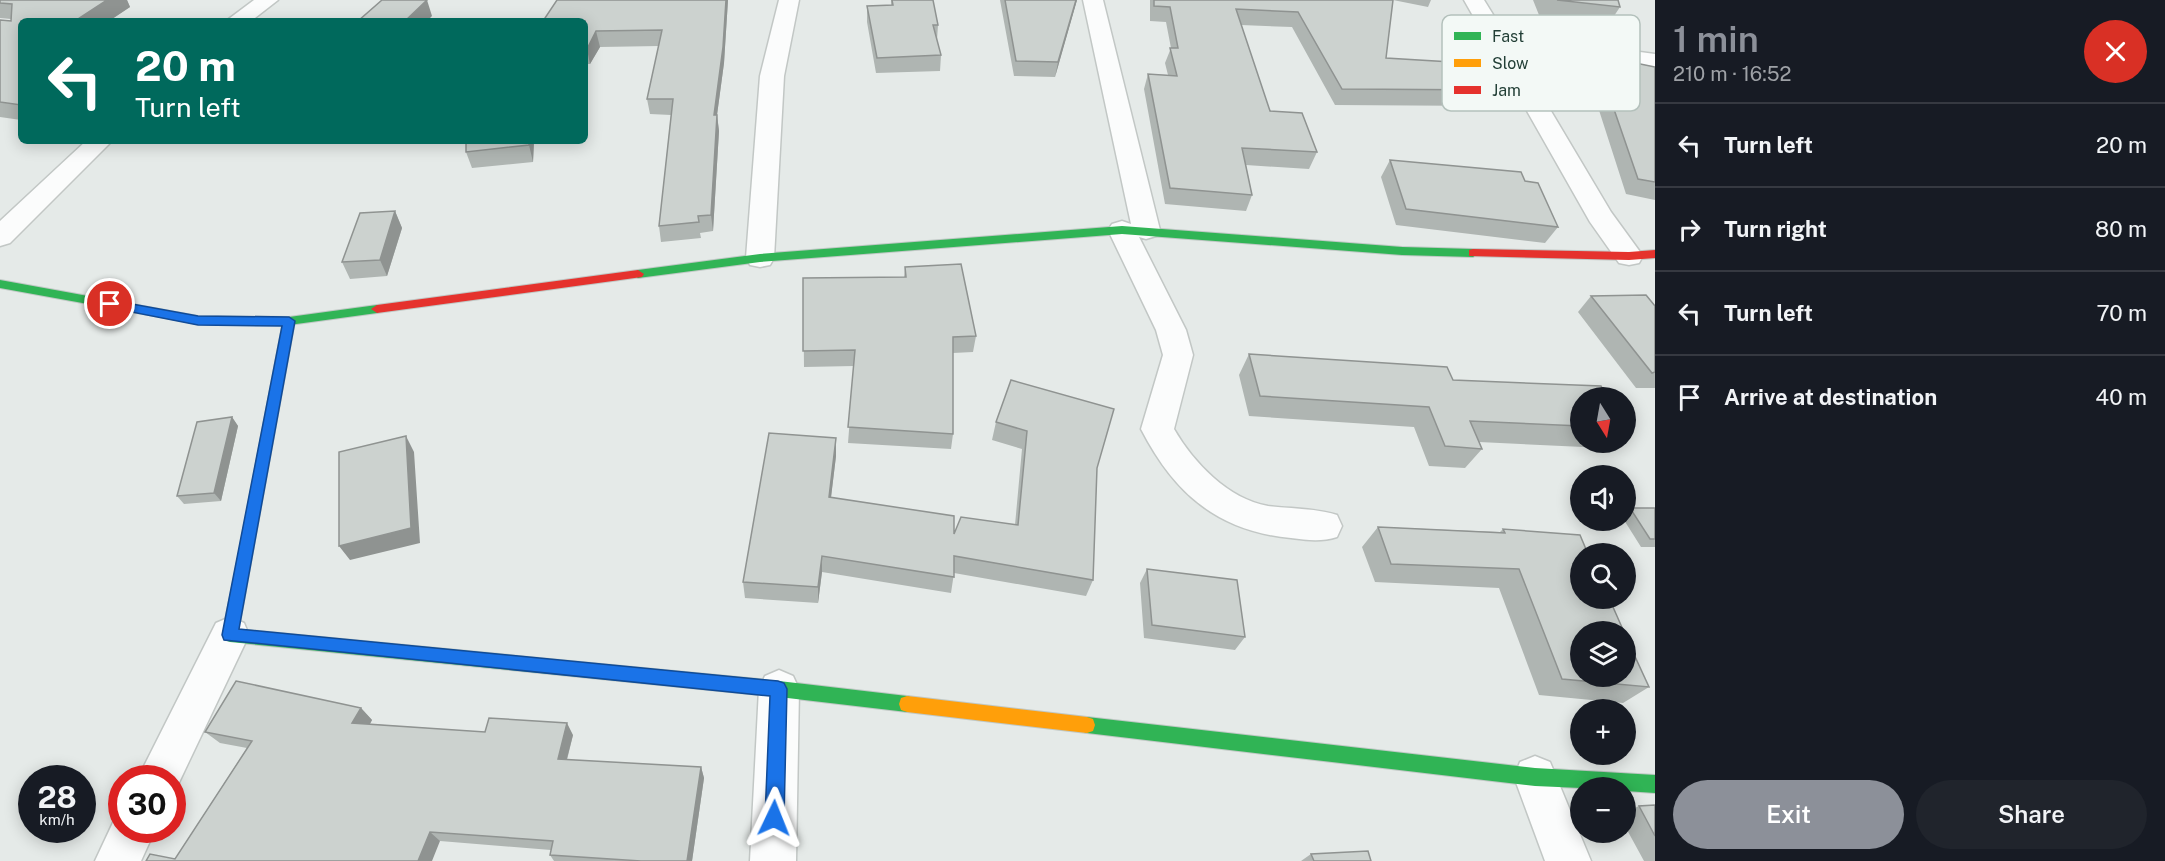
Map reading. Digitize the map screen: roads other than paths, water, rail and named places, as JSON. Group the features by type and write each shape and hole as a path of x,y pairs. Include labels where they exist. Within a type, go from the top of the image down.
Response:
{"street":[{"path":"241,18 268,0"},
{"path":"760,258 772,75 789,0"},
{"path":"1093,0 1134,230 1178,355 1156,429 1171,455 1208,495 1251,517 1324,526"},
{"path":"1474,0 1483,15"},
{"path":"1640,58 1655,60"},
{"path":"1539,111 1600,216 1629,256"},
{"path":"0,237 97,144"},
{"path":"0,284 198,320 289,321 760,258 1134,230 1402,250 1629,256 1655,254"},
{"path":"165,765 230,635 289,321"},
{"path":"230,635 778,689 1535,777 1655,784"},
{"path":"773,861 778,689"},
{"path":"1535,777 1568,861"},
{"path":"118,861 127,843"}]}
